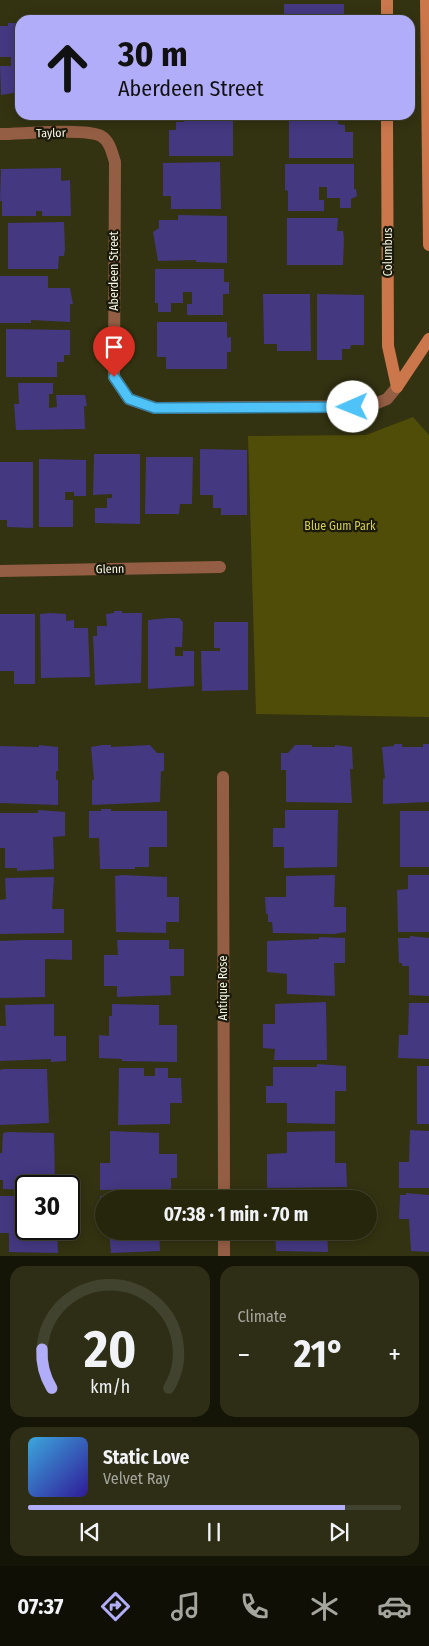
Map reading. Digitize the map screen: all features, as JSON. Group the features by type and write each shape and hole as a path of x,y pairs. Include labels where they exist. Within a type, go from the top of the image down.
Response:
{"street":[{"path":"387,0 387,15"},
{"path":"426,0 429,244"},
{"name":"Columbus","path":"387,120 388,346 397,387"},
{"name":"Taylor","path":"0,134 86,132 102,136"},
{"name":"Aberdeen Street","path":"102,136 111,147 115,162 114,377 129,399 155,408 370,406 387,399 397,387"},
{"path":"397,387 429,339"},
{"name":"Glenn","path":"0,571 220,567"},
{"name":"Antique Rose","path":"223,777 224,1190"},
{"path":"224,1240 224,1256"}],"green space":[{"name":"Blue Gum Park","path":"413,417 429,435 429,717 256,714 248,436 366,435"}],"building":[{"path":"284,4 344,4 344,15 284,15"},
{"path":"8,23 15,23 15,93 1,95 0,66 11,66 11,57 0,57 0,26 8,26"},
{"path":"184,120 233,120 233,156 169,156 169,130 176,130 176,122 184,122"},
{"path":"289,120 338,120 338,124 345,125 345,132 353,132 353,158 289,158"},
{"path":"220,162 221,209 171,209 171,196 163,196 163,163"},
{"path":"285,164 354,164 354,189 356,189 357,196 351,199 351,208 340,208 340,198 327,198 327,187 319,187 319,200 324,200 324,211 288,211 288,191 285,190"},
{"path":"61,168 61,181 70,180 71,216 42,216 42,211 36,211 36,216 2,216 2,201 0,201 1,169"},
{"path":"178,215 227,216 227,263 196,262 196,260 158,261 153,232 159,228 159,220 178,220"},
{"path":"287,218 338,218 337,231 343,231 344,238 343,265 287,265"},
{"path":"64,222 65,249 64,256 59,256 58,269 8,269 8,223"},
{"path":"155,269 224,269 224,282 229,282 229,294 223,294 223,315 187,315 187,304 192,304 192,292 183,292 183,303 171,303 171,312 158,312 158,303 155,303"},
{"path":"0,276 48,276 48,288 70,288 73,304 70,304 70,322 31,320 31,323 0,323"},
{"path":"263,294 310,294 311,351 277,351 277,344 264,344"},
{"path":"317,294 364,295 364,345 351,345 350,349 342,349 342,360 317,360"},
{"path":"157,322 227,322 227,338 231,337 231,352 227,352 227,369 166,369 166,357 157,357"},
{"path":"6,329 70,330 70,355 64,355 64,362 57,362 57,377 6,377"},
{"path":"18,383 53,383 53,394 49,394 49,408 57,407 56,395 85,395 87,406 84,406 85,429 16,430 14,404 19,404"},
{"path":"200,449 247,450 247,515 221,515 221,508 213,508 213,495 200,495"},
{"path":"94,454 140,454 140,524 95,523 95,508 107,508 107,498 112,498 112,494 93,495"},
{"path":"146,457 193,457 192,504 180,504 179,514 145,514"},
{"path":"39,459 86,460 86,496 74,496 74,492 65,492 65,500 73,500 73,527 39,527"},
{"path":"0,462 33,462 33,528 7,527 7,520 0,520"},
{"path":"114,611 142,613 141,683 95,685 93,636 97,636 97,626 107,626 106,614 114,613"},
{"path":"0,614 35,614 35,684 14,684 14,671 0,671"},
{"path":"40,614 66,614 66,621 74,620 74,628 88,628 90,677 41,678"},
{"path":"179,618 183,622 182,647 175,647 175,656 183,656 183,651 194,651 194,686 148,689 148,620"},
{"path":"214,622 248,622 248,690 202,691 201,651 220,651 220,648 214,648"},
{"path":"394,744 402,744 402,747 423,747 423,744 429,744 429,802 383,804 383,779 385,779 382,747 394,746"},
{"path":"39,745 58,747 56,780 58,780 58,805 0,803 0,746 39,747"},
{"path":"111,745 111,747 150,745 157,753 164,753 164,771 161,771 160,802 92,805 92,780 94,780 91,747"},
{"path":"295,745 352,747 353,769 350,769 352,803 286,802 286,770 281,770 281,753 288,753"},
{"path":"101,809 111,809 111,811 167,811 167,847 149,847 149,867 100,869 99,838 89,838 89,811 101,811"},
{"path":"38,810 65,812 65,836 53,837 54,869 17,871 17,868 5,868 5,848 0,848 0,813 38,813"},
{"path":"285,810 338,810 337,867 284,868 284,847 273,847 273,828 285,828"},
{"path":"400,811 429,811 429,867 400,867"},
{"path":"335,875 334,907 346,907 346,932 334,934 273,933 272,922 268,922 268,914 266,914 265,897 286,897 286,876"},
{"path":"408,875 429,875 429,932 398,932 397,890 408,889"},
{"path":"115,876 167,877 167,897 179,897 179,922 166,922 166,933 116,932"},
{"path":"54,877 52,909 64,909 64,933 0,934 0,900 6,899 5,878"},
{"path":"410,936 429,938 429,996 409,995 409,966 402,966 402,963 399,963 398,938 410,938"},
{"path":"319,937 345,938 345,963 334,963 335,996 287,994 287,974 267,972 267,941 319,939"},
{"path":"72,940 72,960 45,959 45,997 0,998 0,941"},
{"path":"117,940 169,940 169,949 184,949 184,976 170,976 171,995 117,997 117,986 104,986 104,955 118,955"},
{"path":"326,1002 327,1060 274,1060 275,1049 263,1048 263,1024 275,1024 275,1004"},
{"path":"409,1003 429,1003 429,1059 398,1058 399,1035 408,1035"},
{"path":"54,1004 54,1036 66,1036 66,1061 51,1062 51,1059 0,1061 0,1026 6,1026 5,1005"},
{"path":"112,1004 159,1005 159,1025 177,1025 177,1062 122,1061 122,1059 99,1058 99,1035 109,1036 109,1016 112,1016"},
{"path":"317,1064 346,1066 346,1091 335,1091 335,1124 287,1123 287,1103 266,1103 266,1086 273,1086 273,1067 317,1067"},
{"path":"417,1066 429,1066 429,1124 417,1124"},
{"path":"119,1068 144,1068 144,1076 155,1076 155,1068 168,1068 168,1078 181,1078 182,1103 170,1103 170,1124 118,1125"},
{"path":"47,1069 49,1123 0,1125 0,1070"},
{"path":"410,1130 429,1131 429,1188 399,1188 399,1162 409,1162"},
{"path":"110,1131 159,1133 159,1154 177,1154 177,1178 171,1178 171,1189 100,1190 100,1163 110,1163"},
{"path":"335,1131 335,1163 346,1163 347,1187 267,1188 267,1154 287,1153 287,1132"},
{"path":"3,1133 54,1133 55,1175 15,1175 15,1190 3,1189 3,1180 0,1180 0,1153 2,1153"},
{"path":"406,1193 429,1195 429,1252 411,1251 409,1219 399,1219 400,1195 406,1195"},
{"path":"0,1196 15,1196 15,1240 57,1240 58,1253 9,1252 9,1233 0,1233"},
{"path":"110,1240 159,1240 160,1251 111,1253"},
{"path":"275,1240 327,1240 328,1252 276,1251"}],"route":[{"path":"114,377 129,399 155,408 353,407"}]}
